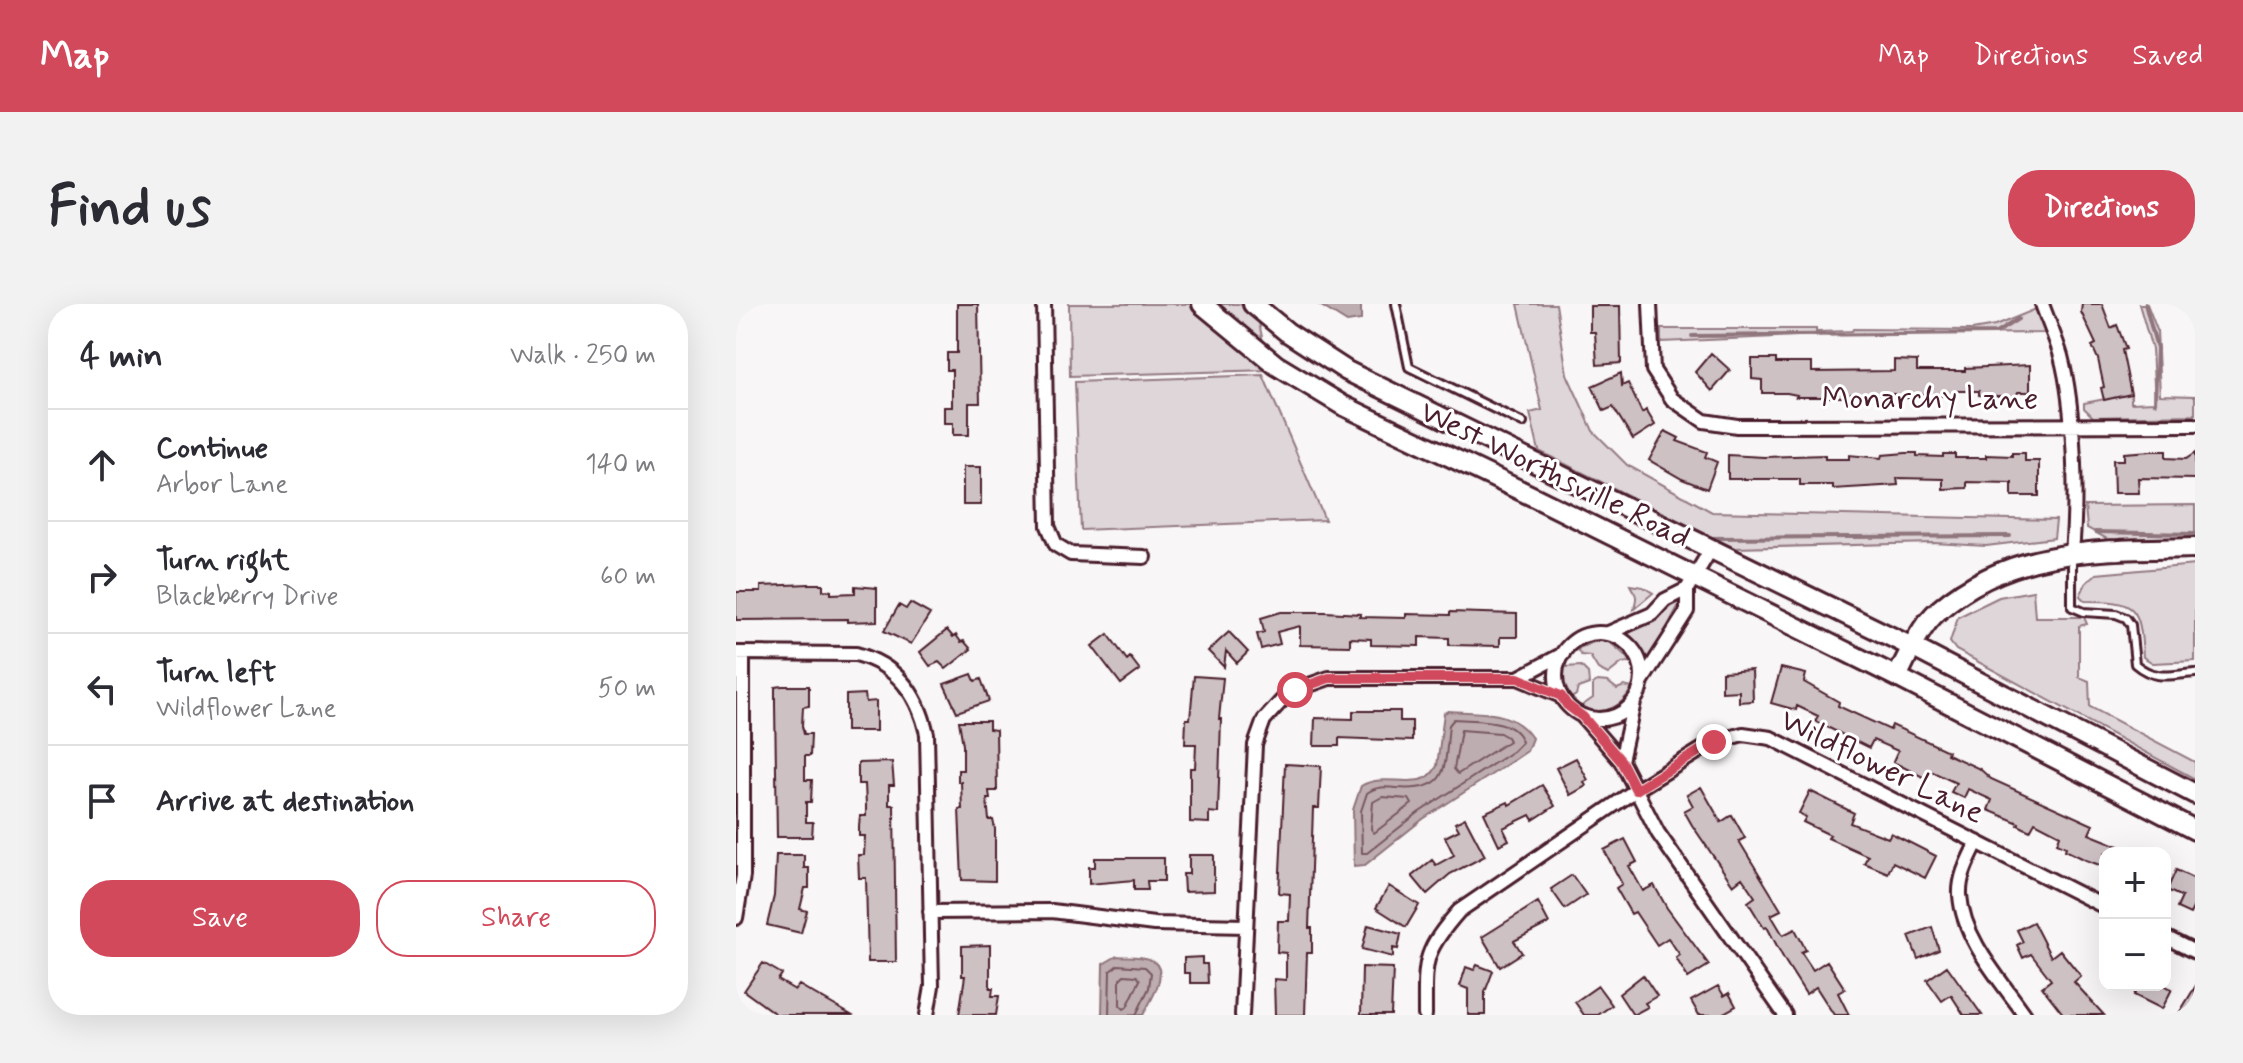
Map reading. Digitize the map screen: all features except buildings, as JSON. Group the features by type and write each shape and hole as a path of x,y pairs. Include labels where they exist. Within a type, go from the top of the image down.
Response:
{"main road":[{"name":"West Worthsville Road","path":"1202,304 1276,365 1342,405 1691,583 1897,677 2195,830"},
{"name":"West Worthsville Road","path":"1253,304 1287,332 1347,371 1912,647 2195,794"},
{"path":"1897,677 1912,647 1938,611 1980,582 2019,565 2072,552 2195,548"}],"street":[{"path":"1044,304 1048,526 1056,545 1071,554 1144,557"},
{"name":"Monarchy Lane","path":"1650,304 1653,370 1672,399 1704,421 1737,426 2195,425"},
{"path":"2042,304 2061,357 2071,425 2072,552"},
{"path":"1621,761 1634,702 1642,681 1687,611 1691,583 1711,549"},
{"path":"1691,583 1665,600 1652,614 1606,634 1581,637 1571,644 1557,667 1556,682 1567,705 1583,717 1621,761 1658,833 1785,1015"},
{"path":"1606,634 1629,645 1641,668 1642,681"},
{"path":"736,918 743,876 740,653 856,654 870,658 904,680 923,716 927,734 932,986 927,1015"},
{"path":"1518,678 1563,654"},
{"path":"1242,1015 1255,745 1264,720 1278,704 1295,690 1329,678 1518,678 1561,696"},
{"path":"1583,717 1598,720 1612,718 1634,702"},
{"name":"Wildflower Lane","path":"1425,1015 1425,964 1437,938 1459,911 1636,790 1721,738 1754,734 1771,738 2099,904"},
{"path":"1977,842 1963,874 1960,895 1965,914 1970,931 1988,962 2025,1015"},
{"path":"930,912 1052,911 1154,924 1246,926"},
{"path":"2171,940 2195,952"}],"lane":[{"path":"1396,304 1409,367 1523,423"},
{"path":"2072,552 2072,607 2084,612 2116,614 2126,618 2131,625 2135,664 2143,671 2154,676 2195,673"}],"shaded area":[{"path":"1069,304 1255,304 1269,370 1070,376"},
{"path":"1518,304 1556,304 1567,374 1593,431 1627,465 1712,512 2056,520 2054,538 1986,546 1934,543 1734,548 1539,451 1530,413 1542,410"},
{"path":"2139,304 2147,304 2157,330 2160,395 2195,396 2195,415 2093,417 2084,408 2084,403 2131,394 2131,403 2155,402 2152,349"},
{"path":"2036,309 2045,333 1822,335 1661,342 1661,329 1816,329 1816,332 1853,329 1972,330 1995,326"},
{"path":"1263,375 1325,520 1081,530 1075,382"},
{"path":"2195,505 2195,540 2109,540 2087,528 2085,506"},
{"path":"2195,565 2195,661 2153,663 2143,657 2140,626 2132,610 2115,602 2085,601 2080,596 2086,583 2096,574"},
{"path":"1630,585 1653,593 1634,609 1636,595"},
{"path":"2033,591 2035,617 2084,617 2087,624 2079,626 2079,677 2089,681 2090,707 2195,762 2195,779 1956,650 1950,642 1958,617 1999,597"},
{"path":"1676,601 1680,603 1648,663 1645,663 1635,653 1634,643 1625,635 1657,618"},
{"path":"1601,634 1630,662 1622,663 1608,674 1598,669 1590,656 1581,655 1578,651"},
{"path":"1581,666 1588,673 1589,684 1578,688 1571,698 1564,684 1565,667"},
{"path":"1597,681 1608,682 1617,689 1624,686 1632,688 1622,701 1610,709 1596,711 1580,707 1593,698 1593,684"}],"water":[{"path":"1318,304 1361,304 1361,320 1347,322"},
{"path":"1444,713 1495,714 1515,722 1532,738 1527,751 1423,819 1365,865 1354,866 1353,810 1361,786 1381,780 1413,781 1431,775 1437,766"},
{"path":"1117,956 1149,959 1156,963 1158,986 1143,1015 1102,1015 1103,964"}],"waterway":[{"path":"2145,304 2157,348 2155,403"},
{"path":"1692,336 1996,333 2018,319"},
{"path":"2095,532 2195,534"},
{"path":"1706,538 2010,536"}],"route":[{"path":"1295,690 1329,678 1518,678 1561,696 1621,761 1636,790 1714,742"}]}
